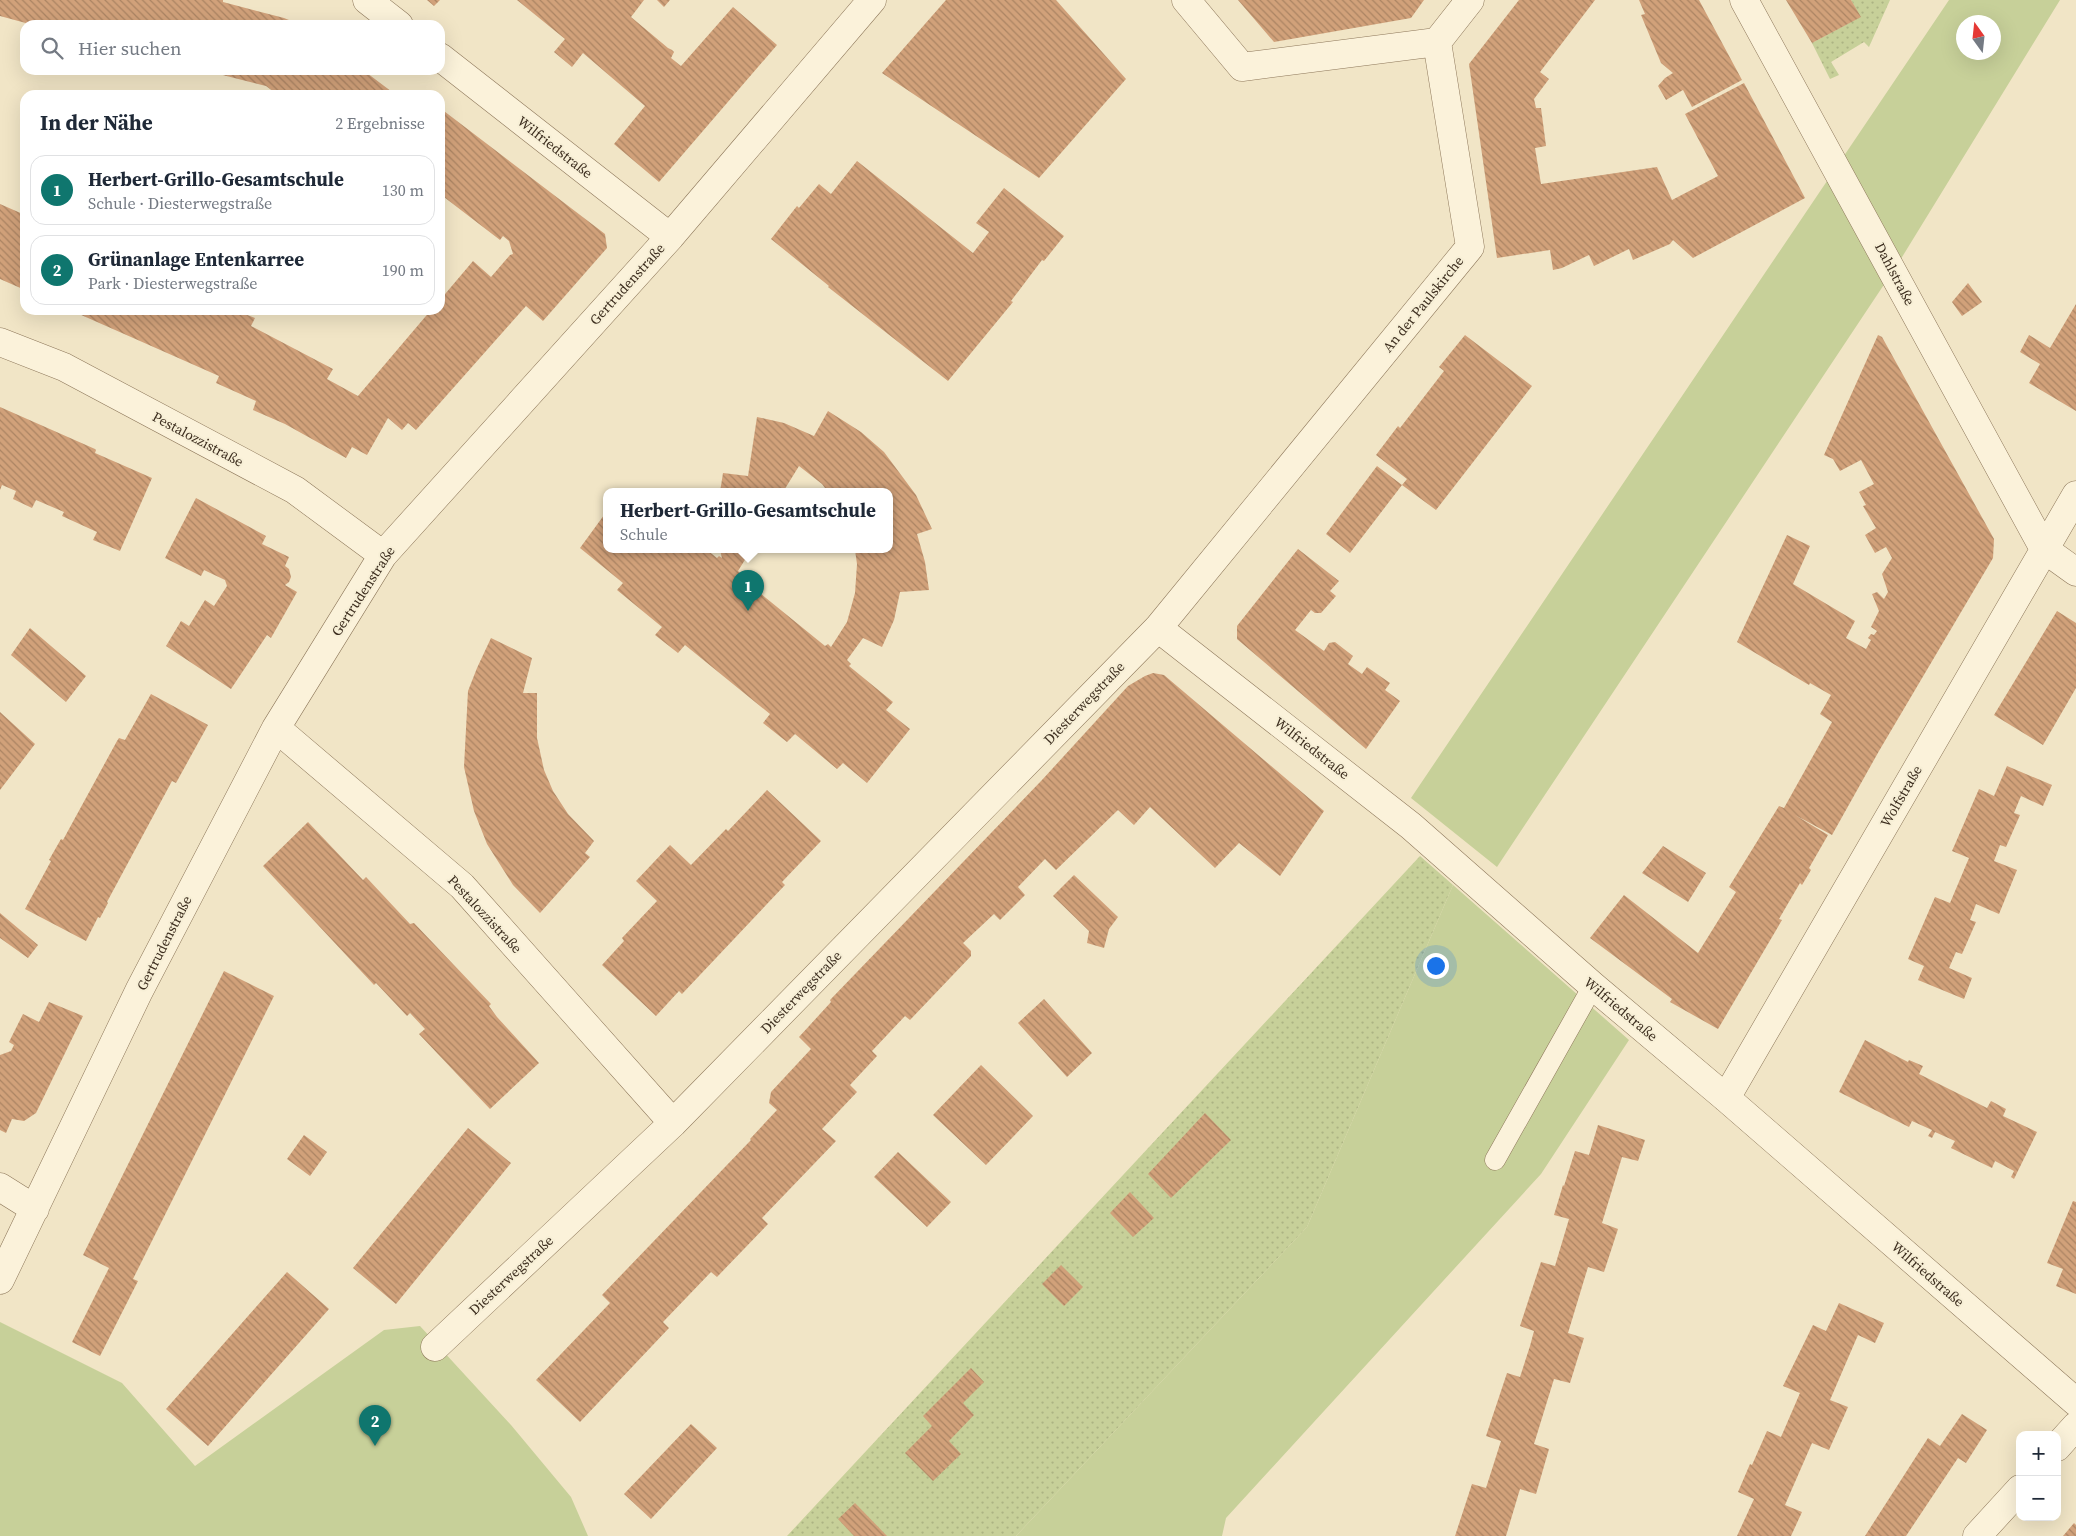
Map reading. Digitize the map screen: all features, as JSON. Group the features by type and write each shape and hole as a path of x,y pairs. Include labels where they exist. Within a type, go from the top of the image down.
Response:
{"street":[{"path":"367,0 393,20"},
{"name":"Gertrudenstraße","path":"0,1280 36,1209 139,991 276,728 384,556 670,237 872,0"},
{"path":"1186,0 1242,67 1437,42 1470,0"},
{"name":"Dahlstraße","path":"1744,0 2044,549"},
{"name":"An der Paulskirche","path":"1158,628 1470,247 1437,42"},
{"name":"Wilfriedstraße","path":"445,61 670,237"},
{"name":"Pestalozzistraße","path":"0,342 64,368 295,490 384,556"},
{"name":"Wolfstraße","path":"1726,1098 2076,495"},
{"path":"2044,549 2076,572"},
{"name":"Wilfriedstraße","path":"1158,628 1412,826 1593,986 1726,1098 2076,1402"},
{"name":"Diesterwegstraße","path":"435,1347 673,1123 1158,628"},
{"name":"Pestalozzistraße","path":"276,728 462,886 673,1123"},
{"path":"0,1187 36,1209"},
{"path":"2061,1443 2076,1426"},
{"path":"1977,1536 2016,1492"}],"lane":[{"path":"1495,1160 1593,986"}],"green space":[{"path":"1851,0 1890,0 1869,47 1864,42 1831,62 1839,75 1830,79 1812,43 1860,17"},
{"path":"1949,0 2060,0 1899,262 1497,867 1411,798"},
{"path":"1420,856 1453,885 1307,1227 1016,1536 787,1536"},
{"path":"1453,885 1629,1040 1541,1174 1226,1518 1222,1536 1016,1536 1307,1227"},
{"path":"0,1322 122,1383 195,1466 384,1330 420,1326 511,1425 571,1497 588,1536 0,1536"}],"building":[{"path":"0,0 223,0 223,2 289,20 20,21 0,16"},
{"path":"427,0 440,0 434,6"},
{"path":"517,0 644,0 631,17 672,50 674,52 671,58 681,66 733,7 777,45 659,182 614,144 645,106 583,53 572,67 554,52 565,39"},
{"path":"657,0 670,0 664,7"},
{"path":"946,0 1056,0 1126,79 1039,178 882,73"},
{"path":"1238,0 1424,0 1411,18 1274,42"},
{"path":"1519,0 1595,0 1540,72 1549,79 1534,99 1536,108 1541,108 1546,146 1535,148 1541,184 1657,167 1672,200 1718,176 1685,114 1744,83 1805,198 1693,258 1673,240 1670,244 1633,260 1629,249 1594,266 1589,255 1562,268 1553,270 1550,250 1497,258 1469,64"},
{"path":"1639,0 1699,0 1742,80 1692,107 1683,90 1666,100 1658,86 1673,73 1661,63 1641,15 1645,14"},
{"path":"1786,0 1851,0 1861,17 1812,43"},
{"path":"223,75 370,75 389,90 271,90 266,86"},
{"path":"445,112 605,234 607,248 543,321 526,306 416,430 408,423 402,430 388,418 367,455 352,447 346,458 285,424 253,410 256,401 216,383 219,376 81,315 248,315 255,318 251,326 333,369 327,379 358,396 427,315 445,315 445,294 473,261 491,277 513,254 509,241 503,236 500,240 445,198"},
{"path":"857,161 973,253 989,232 976,223 1004,188 1064,236 1044,261 1042,260 1011,301 1013,302 948,381 828,287 771,239 797,206 799,208 819,184 831,194"},
{"path":"0,204 20,213 20,288 0,279"},
{"path":"1968,283 1982,302 1962,316 1952,302"},
{"path":"2076,304 2076,411 2029,383 2040,364 2020,352 2029,335 2050,348"},
{"path":"1465,335 1532,386 1436,510 1402,485 1407,479 1376,455 1398,426 1400,428 1444,371 1439,367"},
{"path":"1878,335 1882,337 1994,539 1993,558 1879,751 1832,835 1795,815 1828,835 1809,868 1811,870 1802,885 1800,883 1779,919 1782,920 1718,1029 1670,1002 1672,999 1590,938 1624,895 1698,953 1736,892 1729,887 1779,806 1784,808 1832,722 1820,714 1831,695 1810,683 1809,685 1737,642 1787,535 1810,546 1793,584 1855,621 1846,638 1866,649 1871,640 1868,638 1877,631 1871,627 1879,611 1872,594 1877,592 1884,599 1888,592 1882,574 1892,558 1886,547 1875,553 1865,535 1876,528 1863,506 1866,505 1859,492 1874,484 1861,460 1840,471 1833,459 1824,455"},
{"path":"0,407 95,449 95,453 152,478 120,551 93,540 97,532 62,516 64,512 36,500 32,508 13,499 16,491 2,485 0,490"},
{"path":"828,411 861,432 884,452 916,495 932,529 917,534 925,562 929,590 900,592 894,620 882,647 863,638 847,660 851,664 849,666 893,702 886,710 910,729 867,783 843,763 837,769 795,734 787,742 763,723 770,714 685,645 678,653 655,635 662,627 617,590 623,583 580,548 603,516 603,553 711,553 717,558 719,556 722,558 721,553 749,553 738,571 741,574 739,576 825,646 828,644 831,647 847,622 855,593 857,564 855,553 893,553 893,488 825,488 799,466 785,488 721,488 723,473 748,476 757,417 784,423 814,436"},
{"path":"1377,466 1402,485 1350,553 1326,534"},
{"path":"196,498 266,536 262,544 289,557 285,566 289,569 291,577 285,585 297,592 271,638 267,635 231,689 166,646 181,621 189,626 205,600 214,606 227,586 225,580 204,570 201,576 165,558"},
{"path":"1298,549 1339,581 1330,591 1336,596 1321,613 1315,613 1311,610 1295,630 1324,651 1329,643 1335,642 1353,656 1348,664 1362,674 1367,667 1390,683 1385,690 1400,701 1366,749 1237,639 1237,626"},
{"path":"2057,611 2076,623 2076,688 2043,745 1994,715"},
{"path":"30,628 86,676 66,702 11,655"},
{"path":"491,638 532,658 523,693 537,693 537,738 544,770 553,791 568,814 594,841 585,853 590,857 540,913 513,885 487,844 474,811 464,767 468,691"},
{"path":"1153,673 1164,675 1324,811 1280,876 1239,843 1215,868 1150,807 1134,825 1118,810 1056,870 1045,859 1018,887 1025,895 1000,920 994,914 963,943 971,951 971,956 910,1020 905,1016 872,1051 877,1056 850,1085 857,1092 822,1129 836,1141 762,1218 768,1224 717,1277 711,1272 663,1322 669,1328 580,1422 536,1380 610,1303 602,1295 751,1140 777,1110 769,1103 771,1092 811,1049 799,1037 831,1002 830,1000 1042,780 1128,686"},
{"path":"151,694 208,725 176,783 172,781 86,941 25,909 51,861 49,860 61,839 63,840 117,741 119,738 125,740"},
{"path":"0,712 35,744 0,790"},
{"path":"2007,766 2052,785 2043,806 2021,796 2014,813 2020,815 2006,847 2000,845 1994,861 2017,870 1999,914 1976,904 1970,920 1976,922 1962,954 1956,952 1949,968 1972,978 1964,999 1918,980 1924,966 1908,959 1935,897 1950,903 1969,858 1952,851 1979,789 1994,796"},
{"path":"767,790 821,841 782,882 785,885 682,994 679,991 656,1016 602,965 624,941 622,938 657,901 636,881 670,845 691,865 726,829 728,831"},
{"path":"308,822 363,880 366,877 410,924 414,923 491,1004 489,1006 497,1017 539,1063 490,1109 419,1034 425,1029 410,1013 407,1016 376,983 374,985 263,866"},
{"path":"1663,846 1706,873 1688,902 1642,873"},
{"path":"1074,875 1118,917 1109,929 1104,948 1087,943 1089,931 1053,896"},
{"path":"0,913 38,945 28,958 0,938"},
{"path":"224,971 274,996 133,1279 138,1281 100,1356 72,1342 109,1268 83,1255"},
{"path":"1044,999 1092,1053 1067,1077 1018,1023"},
{"path":"49,1002 83,1016 36,1113 24,1121 12,1119 6,1133 0,1130 0,1055 11,1051 14,1045 9,1042 23,1014 39,1022"},
{"path":"1865,1040 1908,1062 1909,1060 1923,1066 1919,1074 1987,1108 1991,1101 2006,1109 2003,1116 2037,1132 2014,1179 2011,1177 2014,1171 1995,1161 1992,1168 1951,1148 1955,1141 1935,1132 1932,1138 1928,1136 1932,1130 1912,1121 1909,1127 1839,1092"},
{"path":"981,1065 1033,1116 986,1165 933,1115"},
{"path":"1205,1113 1231,1140 1171,1198 1148,1174"},
{"path":"1598,1125 1645,1140 1638,1161 1622,1157 1602,1223 1618,1229 1604,1272 1588,1267 1568,1333 1584,1338 1570,1383 1554,1379 1534,1444 1549,1449 1536,1494 1520,1489 1506,1536 1455,1536 1472,1484 1486,1488 1501,1441 1486,1436 1507,1373 1520,1377 1530,1346 1534,1331 1520,1326 1541,1262 1555,1266 1569,1219 1554,1215 1563,1185 1575,1151 1589,1155"},
{"path":"468,1128 511,1163 396,1304 353,1268"},
{"path":"304,1135 327,1152 310,1176 287,1159"},
{"path":"898,1152 951,1202 927,1227 874,1177"},
{"path":"1130,1192 1154,1218 1133,1237 1110,1213"},
{"path":"2073,1201 2076,1202 2076,1294 2056,1286 2063,1269 2047,1263"},
{"path":"1061,1265 1083,1287 1064,1306 1042,1284"},
{"path":"287,1272 329,1309 208,1446 166,1409"},
{"path":"1839,1303 1884,1323 1875,1343 1858,1335 1830,1400 1848,1407 1829,1450 1812,1443 1785,1505 1802,1512 1791,1536 1737,1536 1754,1499 1738,1492 1750,1464 1752,1465 1767,1431 1781,1437 1800,1393 1783,1386 1813,1325 1826,1331"},
{"path":"971,1368 984,1382 963,1403 974,1415 949,1441 961,1454 933,1481 905,1453 932,1426 923,1416"},
{"path":"1962,1414 1987,1430 1966,1463 1958,1458 1906,1536 1865,1536 1928,1438 1940,1446"},
{"path":"691,1424 717,1448 651,1519 624,1494"},
{"path":"855,1503 887,1536 854,1536 838,1519"},
{"path":"2074,1523 2076,1525 2076,1536 2063,1536"}],"place":[{"name":"Herbert-Grillo-Gesamtschule","path":"748,611"},
{"name":"Grünanlage Entenkarree","path":"375,1446"}]}
